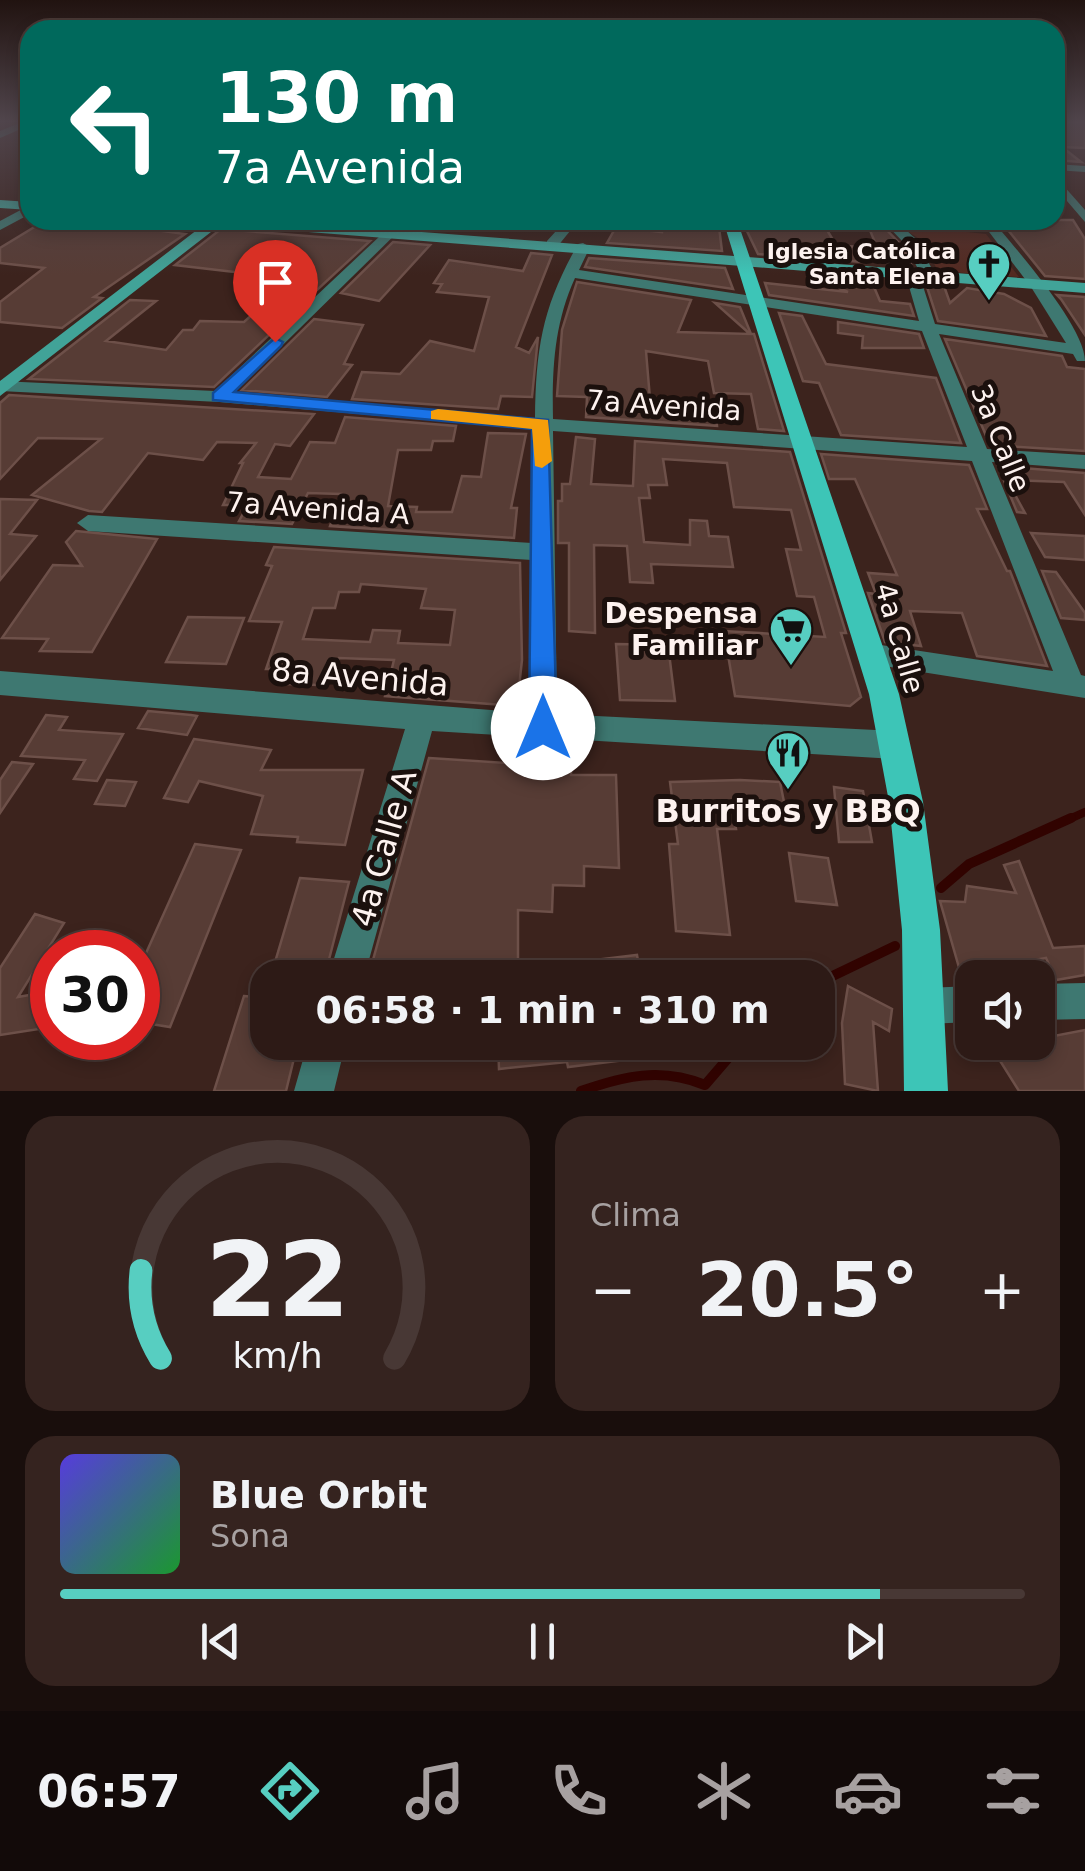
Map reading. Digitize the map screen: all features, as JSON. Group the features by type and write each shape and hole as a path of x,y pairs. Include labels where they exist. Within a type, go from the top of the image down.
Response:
{"main road":[{"name":"4a Calle","path":"734,230 874,655 906,802 932,1088"}],"street":[{"path":"1065,193 1081,216"},
{"path":"1,386 204,230"},
{"path":"219,396 392,230"},
{"path":"423,230 920,276 1032,278 1085,288"},
{"path":"552,244 564,230"},
{"name":"3a Calle","path":"898,230 911,242 924,267 915,283 928,328 1078,686"},
{"path":"994,230 1083,354"},
{"path":"1003,230 1032,278"},
{"path":"543,728 542,424 550,324 568,273 583,247"},
{"path":"568,273 1083,354"},
{"name":"7a Avenida","path":"1,386 219,396 542,424 1085,462"},
{"name":"7a Avenida A","path":"88,523 544,552"},
{"path":"874,655 1078,686"},
{"name":"8a Avenida","path":"0,683 543,728 894,745"},
{"name":"4a Calle A","path":"351,960 422,718"},
{"path":"1055,1002 1085,1001"},
{"path":"926,1006 955,1005"},
{"path":"314,1091 322,1060"}],"shaded area":[{"path":"906,230 986,234 1019,277 938,271 921,240"}],"building":[{"path":"1065,220 1073,220 1085,239 1085,279 1045,276 1008,230 1065,230"},
{"path":"30,230 155,230 185,234 94,297 102,298 62,328 0,322 0,302 44,268 0,263 0,248"},
{"path":"220,230 370,241 317,290 281,286 265,280 268,276 175,265"},
{"path":"614,230 719,230 722,251 607,243"},
{"path":"746,230 827,230 836,245 858,247 864,262 758,254"},
{"path":"870,230 887,230 902,246 911,264 883,262"},
{"path":"393,242 430,245 379,301 341,293"},
{"path":"531,253 552,255 516,347 529,353 538,337 532,397 501,396 498,409 352,399 362,372 400,374 430,341 474,351 489,297 437,292 442,284 434,283 449,260 523,271"},
{"path":"589,258 725,268 733,289 585,267"},
{"path":"811,275 871,280 880,301 910,304 914,316 769,295 765,283 848,292"},
{"path":"577,282 691,300 678,332 750,334 715,303 740,307 754,334 784,431 758,429 751,394 714,393 708,361 646,351 651,411 684,413 684,404 715,407 717,426 586,417 587,397 557,396 562,330"},
{"path":"926,284 944,286 950,303 967,288 1004,294 1031,308 1046,336 938,321"},
{"path":"1057,295 1085,297 1085,335 1061,299"},
{"path":"130,300 156,301 106,341 166,350 183,330 193,330 200,321 244,322 255,312 289,316 214,387 29,379"},
{"path":"779,313 802,316 826,364 936,378 961,443 841,435 819,383 803,381"},
{"path":"314,319 363,325 344,364 352,365 327,397 242,390"},
{"path":"838,322 919,334 924,348 862,348 863,336 838,333"},
{"path":"945,339 1062,356 1067,367 1085,369 1085,451 990,445"},
{"path":"9,395 314,414 290,446 275,444 258,477 291,479 310,442 335,443 345,417 456,426 453,441 433,441 431,450 398,450 388,506 417,507 416,512 452,512 462,476 481,477 488,433 526,434 511,508 517,508 514,538 330,526 341,494 308,493 292,524 239,521 248,505 223,505 240,463 256,443 217,442 203,460 148,453 102,512 32,495 101,439 38,438 0,479 0,403"},
{"path":"576,437 595,439 591,484 633,486 635,441 790,452 846,633 841,633 861,697 850,706 735,696 724,631 825,637 814,597 797,596 786,549 801,550 791,510 734,507 727,463 663,459 667,485 648,485 650,498 639,498 644,542 690,545 690,520 707,521 709,536 728,537 733,567 651,564 653,583 630,582 627,546 594,545 595,633 569,631 569,543 558,543 558,501 562,501 562,484 570,484"},
{"path":"821,454 969,465 987,509 977,509 1010,571 1047,666 977,656 962,613 910,611 921,646 885,642 868,593 876,594 868,573 897,575 855,479 829,479"},
{"path":"998,466 1085,473 1085,515 1064,482 1007,480 1025,513 1017,512"},
{"path":"0,499 37,500 10,534 36,536 0,580"},
{"path":"76,531 157,539 92,652 40,651 48,639 2,638 53,565 82,566 66,542"},
{"path":"1031,533 1085,536 1085,560 1045,557"},
{"path":"274,547 520,563 522,660 517,706 385,696 394,660 339,658 337,663 327,663 319,685 288,684 293,669 266,669 282,622 249,621 272,566 266,565","holes":["361,584 426,589 421,608 455,610 450,645 398,643 400,631 373,630 370,642 303,639 313,608 335,608 339,592 359,592"]},
{"path":"1042,571 1056,572 1085,613 1085,620 1061,618"},
{"path":"188,617 244,618 226,664 166,662"},
{"path":"616,644 668,645 675,701 620,700"},
{"path":"148,711 197,716 187,735 138,728"},
{"path":"46,715 67,717 59,730 123,734 97,781 74,779 85,760 21,756"},
{"path":"194,739 271,750 261,770 363,770 345,845 251,834 263,796 199,781 188,802 164,798"},
{"path":"429,758 571,767 571,775 616,775 619,868 584,866 584,886 553,885 552,912 518,910 518,960 373,960"},
{"path":"12,762 33,764 0,813 0,780"},
{"path":"107,780 136,782 125,806 95,804"},
{"path":"670,782 780,782 787,817 733,813 736,829 717,829 730,935 676,931 669,844 678,844"},
{"path":"834,787 863,791 872,842 839,842"},
{"path":"195,844 241,850 170,1027 160,1025 160,930 156,930"},
{"path":"789,853 828,858 837,905 796,901"},
{"path":"1019,861 1053,948 1085,946 1085,975 1056,980 1055,960 1046,958 957,960 940,901 965,902 967,886 1016,893 1004,865"},
{"path":"300,878 349,882 329,960 276,960"},
{"path":"35,914 64,923 60,930 30,930 30,978 18,997 30,995 30,1030 0,1035 0,968"},
{"path":"637,955 638,960 595,960"},
{"path":"848,986 892,1009 889,1031 873,1022 878,1091 845,1084 842,1023"},
{"path":"244,996 250,996 250,1060 294,1060 286,1091 214,1091"},
{"path":"1085,1030 1085,1091 1019,1091 1000,1060 1055,1060 1055,1036"},
{"path":"499,1060 625,1060 568,1067 567,1062 499,1069"}],"waterway":[{"path":"1065,821 1085,812"},
{"path":"941,888 969,864 1071,818"},
{"path":"835,975 895,946"},
{"path":"581,1091 612,1081 658,1075 705,1085 727,1060"}],"slow traffic":[{"path":"438,415 542,424 542,461"}],"place":[{"name":"Iglesia Católica Santa Elena","path":"989,302"},
{"name":"Despensa Familiar","path":"791,667"},
{"name":"Burritos y BBQ","path":"788,791"}],"route":[{"path":"275,342 219,396 542,424 543,728"}]}
